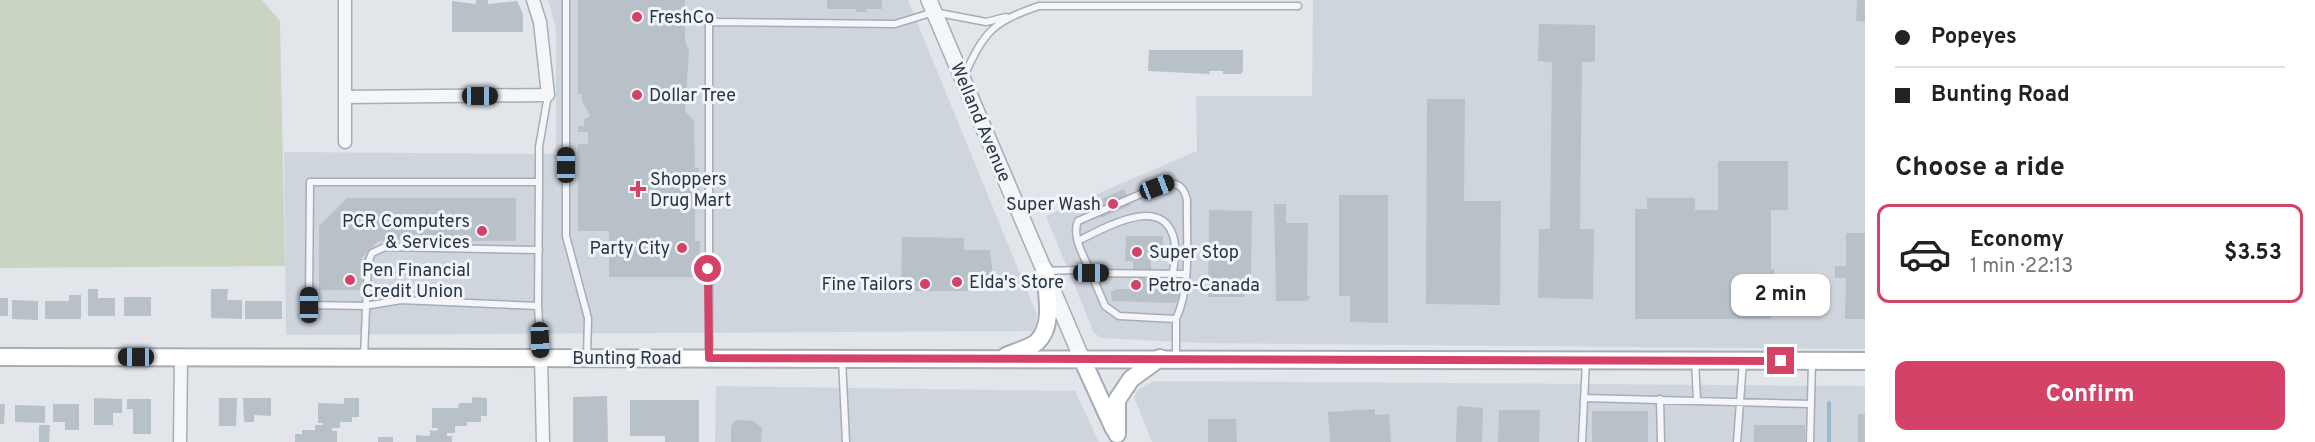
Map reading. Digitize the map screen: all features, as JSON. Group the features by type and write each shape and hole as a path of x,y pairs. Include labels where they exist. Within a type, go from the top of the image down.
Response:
{"main road":[{"path":"1001,358 1037,342 1042,333 1048,316 1044,271"},
{"name":"Bunting Road","path":"0,357 1865,361"},
{"name":"Welland Avenue","path":"1082,359 1119,438"},
{"path":"1119,438 1117,400 1131,379 1168,359"}],"street":[{"path":"345,0 345,142"},
{"path":"345,97 548,95 540,22 533,0"},
{"name":"Welland Avenue","path":"932,6 1082,359"},
{"path":"180,442 181,357"},
{"path":"541,358 543,442"}],"lane":[{"path":"566,0 566,236 588,318 587,358"},
{"path":"709,358 709,22 895,24 932,6 986,22 1039,6 1298,6"},
{"path":"963,79 987,32 1006,17"},
{"path":"541,358 538,306 539,147 548,95"},
{"path":"538,306 401,300 365,306 309,305 310,182 539,182"},
{"path":"1168,359 1176,319 1184,302 1187,200 1185,190 1179,184 1169,182 1078,221 1076,227 1078,241 1105,306 1119,316 1176,319"},
{"path":"1078,241 1118,220 1141,215 1161,220 1171,232 1175,245 1173,273"},
{"path":"364,357 368,263 372,253 385,247 539,250"},
{"path":"1044,271 1185,273"},
{"path":"842,358 846,442"},
{"path":"1582,442 1586,360"},
{"path":"1695,361 1697,400"},
{"path":"1737,442 1743,361"},
{"path":"1810,442 1812,361"},
{"path":"1584,398 1811,404"},
{"path":"1660,399 1661,442"}],"shaded area":[{"path":"548,0 908,0 1037,315 1034,331 286,335 284,152 556,154 556,28"},
{"path":"1313,0 1865,0 1865,349 1198,343 1101,338 1094,333 1046,216 1197,151 1196,96 1312,96"},
{"path":"1154,381 1865,386 1865,442 1152,442 1134,397 1139,389"},
{"path":"716,386 1075,391 1099,442 715,442"}],"green space":[{"path":"0,0 262,0 280,21 285,266 0,268"}],"building":[{"path":"476,0 488,0 488,4 517,1 523,14 523,32 452,32 452,1 476,4"},
{"path":"578,0 685,0 685,41 689,51 685,111 694,121 695,168 699,168 699,194 695,194 695,241 700,241 700,261 695,261 696,277 609,277 609,231 578,231 578,144 588,144 588,132 578,132 578,126 584,126 584,119 590,116 582,101 582,94 578,94"},
{"path":"827,0 882,0 882,9 866,9 866,12 856,12 856,9 827,9"},
{"path":"1857,0 1865,0 1865,22 1856,21"},
{"path":"1539,24 1595,25 1595,62 1582,62 1580,229 1594,229 1593,299 1538,298 1539,229 1550,229 1552,62 1538,61"},
{"path":"1149,50 1243,50 1243,71 1241,74 1223,74 1223,71 1209,71 1210,74 1148,71"},
{"path":"1427,99 1465,99 1464,201 1501,201 1500,305 1426,304"},
{"path":"1718,161 1788,161 1788,210 1771,210 1771,269 1774,269 1774,280 1771,280 1771,319 1635,319 1635,209 1647,209 1647,198 1695,198 1695,210 1718,210"},
{"name":"Super Wash","path":"1124,189 1131,205 1101,218 1094,202"},
{"path":"1339,195 1388,195 1388,323 1350,322 1350,296 1339,296"},
{"path":"347,198 516,198 516,241 378,241 362,258 362,290 319,290 319,226"},
{"path":"1274,204 1286,204 1286,223 1308,223 1307,296 1311,296 1307,301 1276,301"},
{"path":"1209,210 1252,211 1251,276 1246,275 1245,297 1208,297"},
{"path":"1846,233 1865,233 1865,319 1845,319 1846,278 1835,278 1835,266 1846,266"},
{"path":"1126,236 1163,236 1163,260 1151,260 1151,289 1175,289 1179,294 1178,301 1173,303 1112,301 1111,292 1116,289 1133,289 1133,261 1125,261"},
{"path":"902,237 964,238 964,250 990,250 993,275 989,275 989,288 976,288 976,291 901,291"},
{"path":"88,289 98,289 98,298 115,298 115,316 88,316"},
{"path":"211,289 228,289 227,300 242,300 242,319 211,318"},
{"path":"69,295 81,295 81,319 45,319 45,301 69,301"},
{"path":"124,297 151,297 151,316 124,316"},
{"path":"0,298 8,298 8,316 0,316"},
{"path":"12,300 38,301 38,320 12,319"},
{"path":"245,301 282,301 282,319 245,319"},
{"path":"607,396 608,442 573,442 573,397"},
{"path":"472,397 487,398 487,416 481,416 481,422 467,422 467,426 455,426 455,433 447,433 447,436 452,436 452,442 416,442 416,435 430,436 430,430 437,431 438,428 432,428 432,408 458,408 459,403 472,403"},
{"path":"94,398 122,399 122,413 113,413 113,425 94,425"},
{"path":"219,398 237,398 236,426 219,426"},
{"path":"243,398 271,398 271,416 254,415 254,422 244,422"},
{"path":"344,398 359,398 359,417 352,417 352,422 340,422 340,428 332,428 332,431 337,431 337,442 295,442 295,434 302,434 302,430 315,430 315,425 323,425 323,423 318,423 318,403 344,404"},
{"path":"127,399 151,399 151,434 133,434 133,409 127,409"},
{"path":"630,400 699,400 699,442 665,442 665,436 630,436"},
{"path":"0,404 5,404 4,424 0,424"},
{"path":"53,404 79,404 79,430 65,430 65,422 53,422"},
{"path":"15,405 45,406 45,423 15,422"},
{"path":"1459,406 1483,408 1482,442 1456,442 1457,408"},
{"path":"1375,409 1375,415 1389,414 1391,442 1330,442 1328,412"},
{"path":"1499,410 1540,410 1539,442 1498,442"},
{"path":"1592,411 1648,411 1648,442 1592,442"},
{"path":"1858,414 1865,414 1865,442 1858,442"},
{"path":"1208,419 1236,419 1237,442 1208,442"},
{"path":"736,420 753,421 762,428 761,442 731,442 731,426"},
{"path":"39,425 50,425 49,442 39,442"},
{"path":"1754,425 1805,425 1805,442 1754,442"},
{"path":"378,437 393,437 393,442 378,442"}],"waterway":[{"path":"1829,403 1829,442"}],"place":[{"name":"FreshCo","path":"637,17"},
{"name":"Dollar Tree","path":"637,95"},
{"name":"Shoppers Drug Mart","path":"638,189"},
{"name":"Super Wash","path":"1113,204"},
{"name":"PCR Computers & Services","path":"482,231"},
{"name":"Party City","path":"682,248"},
{"name":"Super Stop","path":"1137,252"},
{"name":"Pen Financial Credit Union","path":"350,280"},
{"name":"Elda's Store","path":"957,282"},
{"name":"Fine Tailors","path":"925,284"},
{"name":"Petro-Canada","path":"1136,285"}],"route":[{"path":"708,269 709,358 1781,361"}]}
